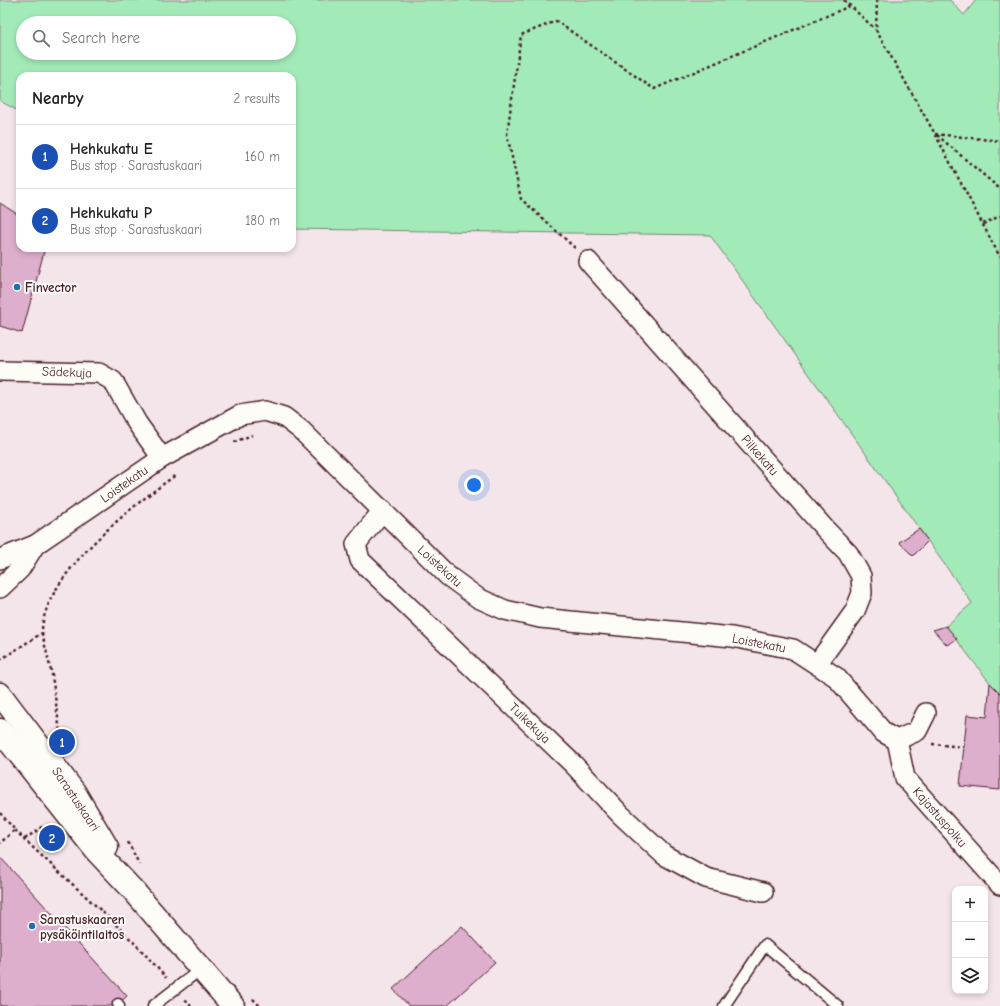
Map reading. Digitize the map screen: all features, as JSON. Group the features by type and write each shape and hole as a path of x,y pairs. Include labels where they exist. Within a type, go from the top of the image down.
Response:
{"street":[{"name":"Pilkekatu","path":"588,261 848,553 861,576 862,593 855,611 817,664"},
{"name":"Sädekuja","path":"0,371 99,373 112,381 137,423 162,458"},
{"name":"Loistekatu","path":"0,559 35,545 162,458 240,415 265,411 284,417 301,430 448,576 478,598 505,610 540,618 732,637 793,649 836,677 884,733 897,740"},
{"name":"Tuikekuja","path":"383,510 356,544 360,560 574,765 621,816 664,855 706,878 763,892"},
{"name":"Loistekatu","path":"0,588 20,569 35,545"},
{"name":"Sarastuskaari","path":"0,694 75,793 132,889"},
{"path":"897,740 917,731 926,713"},
{"name":"Sarastuskaari","path":"0,730 96,852 132,889 233,1006"},
{"name":"Kajastuspolku","path":"897,740 905,778 1000,885"}],"lane":[{"path":"724,1006 765,945 838,1006"},
{"path":"153,1006 201,969"}],"path":[{"path":"844,0 876,30 935,134 1000,257"},
{"path":"876,30 877,0"},
{"path":"588,261 521,199 507,134 521,35 556,21 654,89 850,6"},
{"path":"935,134 1000,141"},
{"path":"935,134 1000,189"},
{"path":"982,224 1000,216"},
{"path":"232,443 252,434 258,434"},
{"path":"62,742 52,675 42,633 42,621 46,608 67,574 104,532 145,496 180,472"},
{"path":"0,660 42,633"},
{"path":"0,812 15,830 145,953 176,988"},
{"path":"25,839 43,826"},
{"path":"0,843 15,830"}],"green space":[{"path":"0,0 950,0 964,15 976,0 1000,0 1000,693 990,683 946,626 972,603 710,235 296,229 296,72 16,72 16,110 0,101"}],"building":[{"name":"Finvector","path":"0,203 16,213 16,252 44,252 22,333 0,326"},
{"path":"919,529 928,541 913,556 899,542"},
{"path":"946,626 957,639 947,645 933,630"},
{"path":"990,683 1000,693 1000,790 960,786 967,715 987,717"},
{"name":"Sarastuskaaren pysäköintilaitos","path":"0,857 127,996 116,1006 0,1006"},
{"path":"462,926 495,962 447,1006 409,1006 393,989"}],"place":[{"name":"Finvector","path":"17,287"},
{"name":"Hehkukatu E","path":"62,742"},
{"name":"Hehkukatu P","path":"52,838"},
{"name":"Sarastuskaaren pysäköintilaitos","path":"32,926"}]}
